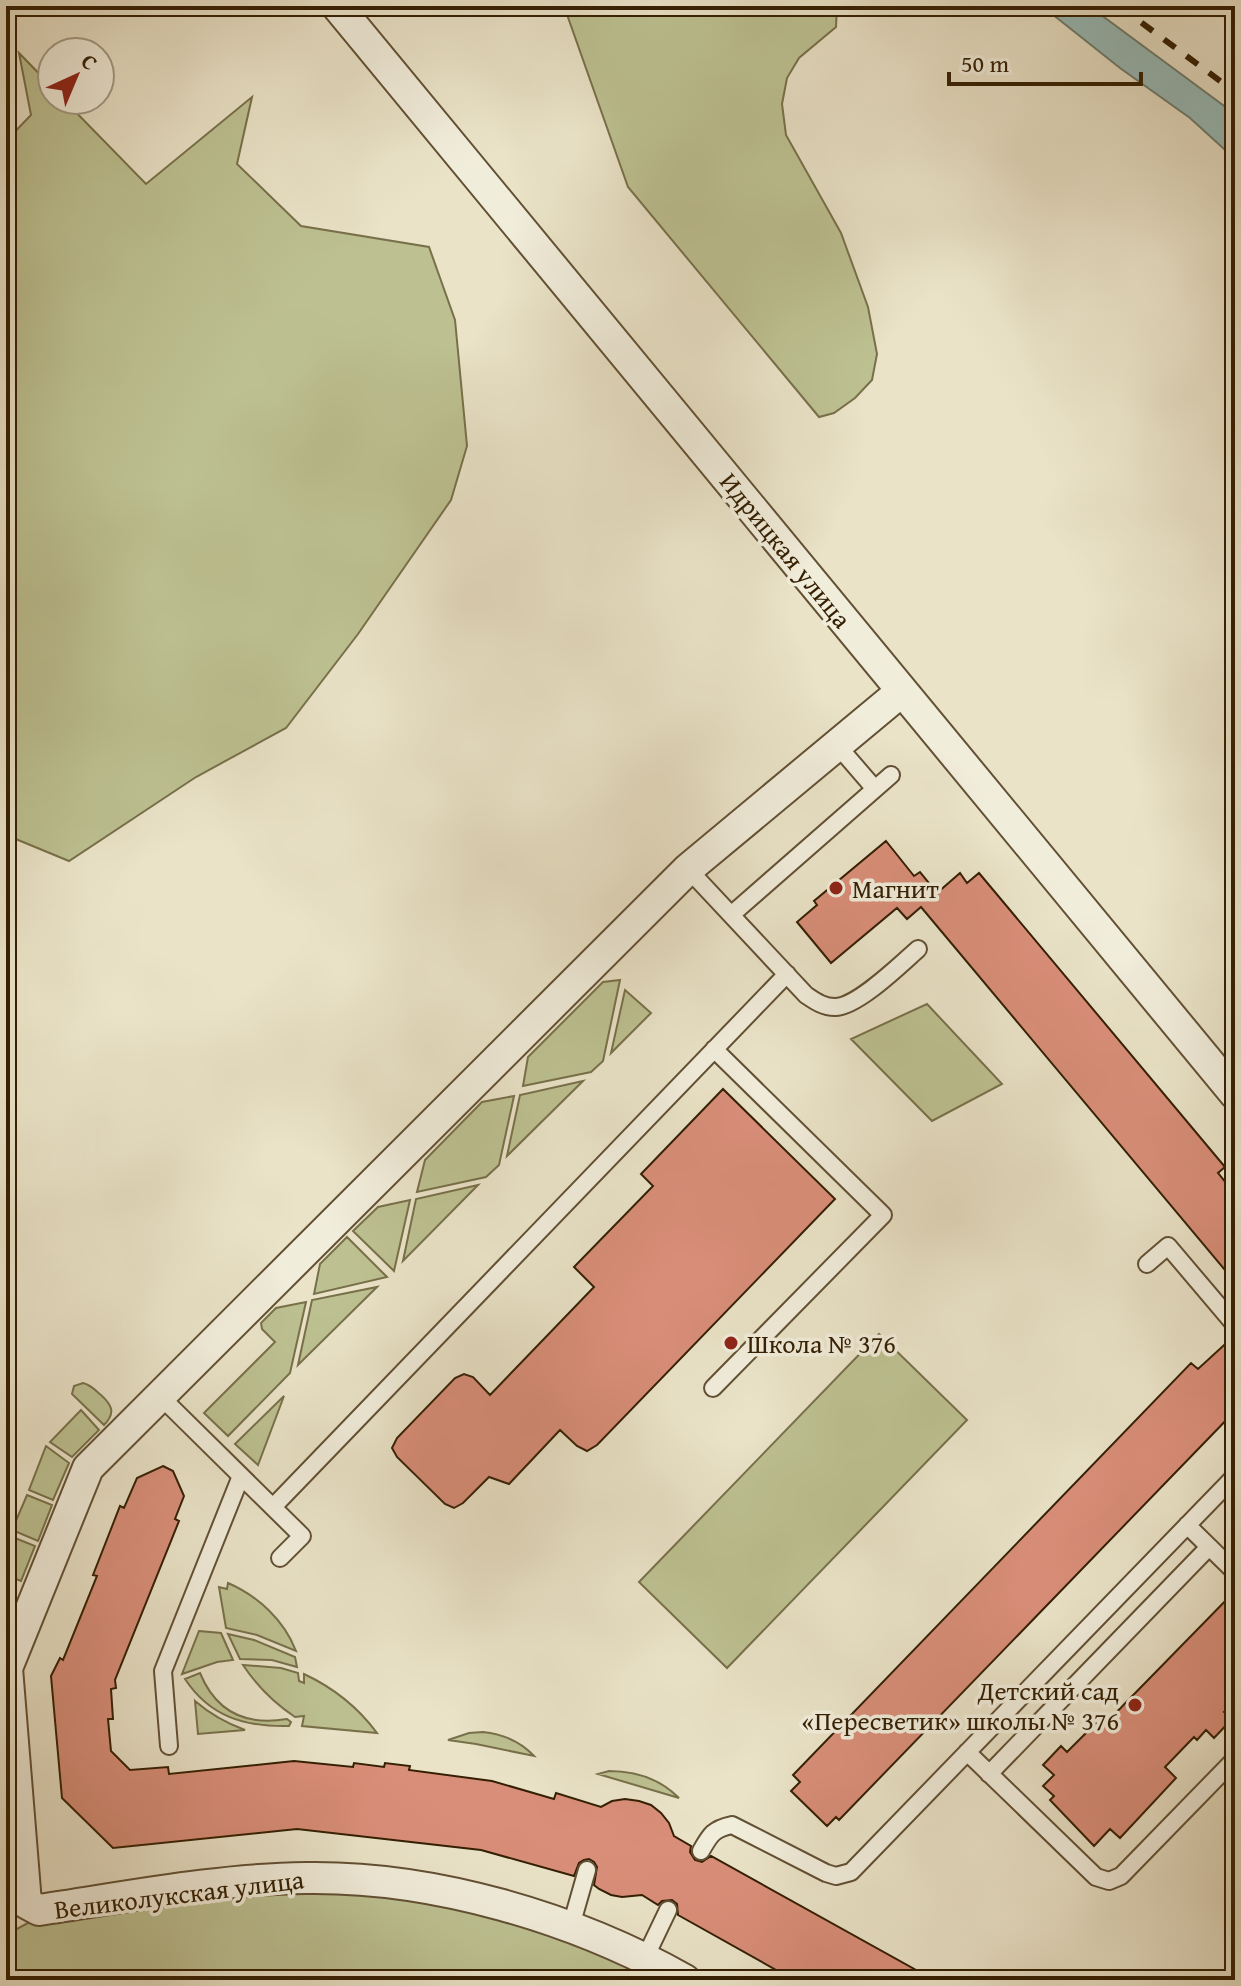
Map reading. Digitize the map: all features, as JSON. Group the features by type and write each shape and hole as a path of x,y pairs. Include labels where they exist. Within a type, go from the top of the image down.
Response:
{"street":[{"name":"Идрицкая улица","path":"337,6 1235,1094"},
{"path":"160,1396 688,869 902,691"},
{"name":"Великолукская улица","path":"160,1396 88,1468 7,1668 26,1903 39,1910 222,1884 306,1878 372,1881 479,1899 571,1926 645,1958 685,1980"}],"lane":[{"path":"837,745 875,789"},
{"path":"731,915 891,775"},
{"path":"688,869 806,995 819,1004 832,1008 846,1006 918,949"},
{"path":"273,1507 787,974"},
{"path":"713,1388 883,1215 714,1049"},
{"path":"1147,1264 1168,1246 1235,1325"},
{"path":"160,1396 302,1536 280,1558"},
{"path":"169,1746 163,1671 241,1476"},
{"path":"701,1851 710,1834 732,1825 826,1873 836,1876 851,1872 1235,1476"},
{"path":"1187,1525 1235,1572"},
{"path":"989,1774 1209,1547"},
{"path":"967,1752 1096,1877 1109,1881 1121,1876 1235,1759"},
{"path":"571,1926 587,1870"},
{"path":"645,1958 668,1910"}],"green space":[{"path":"564,6 837,6 836,27 799,58 787,78 782,104 786,135 841,233 868,307 877,354 872,380 855,398 834,413 819,417 628,187"},
{"path":"19,53 36,71 36,116 80,116 146,184 252,97 237,164 301,226 429,247 455,320 467,446 451,500 358,634 286,728 196,777 69,861 6,835 6,141 31,115"},
{"path":"620,980 603,1061 591,1072 523,1086 528,1057 603,982"},
{"path":"625,990 651,1013 611,1053"},
{"path":"927,1004 1002,1084 932,1121 851,1039"},
{"path":"583,1081 507,1156 520,1095"},
{"path":"514,1096 499,1165 486,1177 417,1192 425,1160 482,1102"},
{"path":"478,1185 403,1261 416,1199"},
{"path":"410,1200 394,1271 353,1231 378,1207"},
{"path":"347,1237 387,1277 314,1294 320,1264"},
{"path":"377,1287 298,1365 312,1300"},
{"path":"306,1302 290,1373 228,1436 204,1413 275,1342 262,1329 261,1323 276,1308"},
{"path":"879,1334 967,1420 727,1668 639,1582"},
{"path":"83,1383 94,1389 110,1406 110,1417 104,1425 72,1394 74,1386"},
{"path":"284,1396 258,1465 235,1444"},
{"path":"81,1410 99,1430 72,1457 50,1442"},
{"path":"46,1446 69,1463 53,1500 29,1490"},
{"path":"27,1495 52,1505 38,1541 12,1530"},
{"path":"10,1536 35,1546 21,1581 6,1575 6,1547"},
{"path":"228,1583 269,1610 285,1629 296,1651 257,1635 226,1628 219,1587 227,1589"},
{"path":"199,1631 221,1633 233,1660 182,1674"},
{"path":"228,1634 254,1640 295,1657 297,1667 272,1660 240,1659"},
{"path":"243,1665 281,1668 298,1673 299,1681 304,1683 304,1674 315,1679 353,1706 377,1733 302,1726 304,1716 295,1717 280,1706"},
{"path":"200,1673 215,1698 234,1713 258,1720 287,1719 291,1722 289,1726 243,1722 217,1711 185,1679"},
{"path":"195,1701 218,1718 245,1730 198,1734"},
{"path":"483,1732 510,1739 534,1756 448,1740"},
{"path":"609,1771 647,1777 679,1798 598,1774"},
{"path":"302,1889 426,1900 478,1910 631,1963 627,1980 401,1980 347,1975 245,1980 6,1980 6,1954 13,1931 39,1917"}],"water":[{"path":"1042,6 1089,6 1235,114 1235,159 1190,118"}],"building":[{"path":"886,841 914,876 920,872 937,893 960,873 967,883 979,873 1225,1167 1218,1173 1235,1194 1235,1282 921,907 907,919 897,908 831,963 797,922 817,905 814,901"},
{"path":"723,1089 835,1199 597,1445 587,1451 560,1430 509,1484 489,1477 463,1503 454,1508 445,1504 397,1457 392,1448 397,1438 455,1378 464,1374 473,1377 490,1395 594,1287 574,1267 653,1186 641,1174"},
{"path":"1234,1336 1235,1411 839,1820 836,1817 827,1826 791,1791 800,1782 793,1775 1191,1363 1198,1369"},
{"path":"163,1466 173,1471 184,1496 175,1519 179,1521 115,1680 116,1688 111,1689 113,1719 108,1719 111,1751 130,1770 168,1767 169,1774 294,1761 353,1767 354,1763 384,1767 385,1763 410,1766 409,1770 492,1781 554,1799 556,1793 601,1807 612,1801 639,1801 661,1813 674,1836 691,1846 690,1852 695,1860 702,1862 711,1856 934,1980 794,1980 678,1915 677,1904 672,1900 662,1901 658,1905 642,1895 622,1897 599,1889 594,1885 597,1867 589,1859 579,1863 574,1876 481,1850 297,1829 113,1848 62,1798 51,1676 60,1658 63,1660 97,1576 93,1575 120,1506 124,1508 137,1478"},
{"path":"1235,1591 1235,1701 1224,1712 1232,1719 1214,1738 1206,1730 1197,1740 1194,1737 1165,1767 1176,1778 1120,1838 1110,1829 1094,1846 1050,1800 1054,1796 1043,1786 1054,1775 1043,1765 1061,1746 1067,1752 1096,1723 1101,1728"}],"railway":[{"path":"1119,6 1235,92"}],"place":[{"name":"Магнит","path":"836,888"},
{"name":"Школа № 376","path":"731,1343"},
{"name":"Детский сад «Пересветик» школы № 376","path":"1135,1705"}]}
